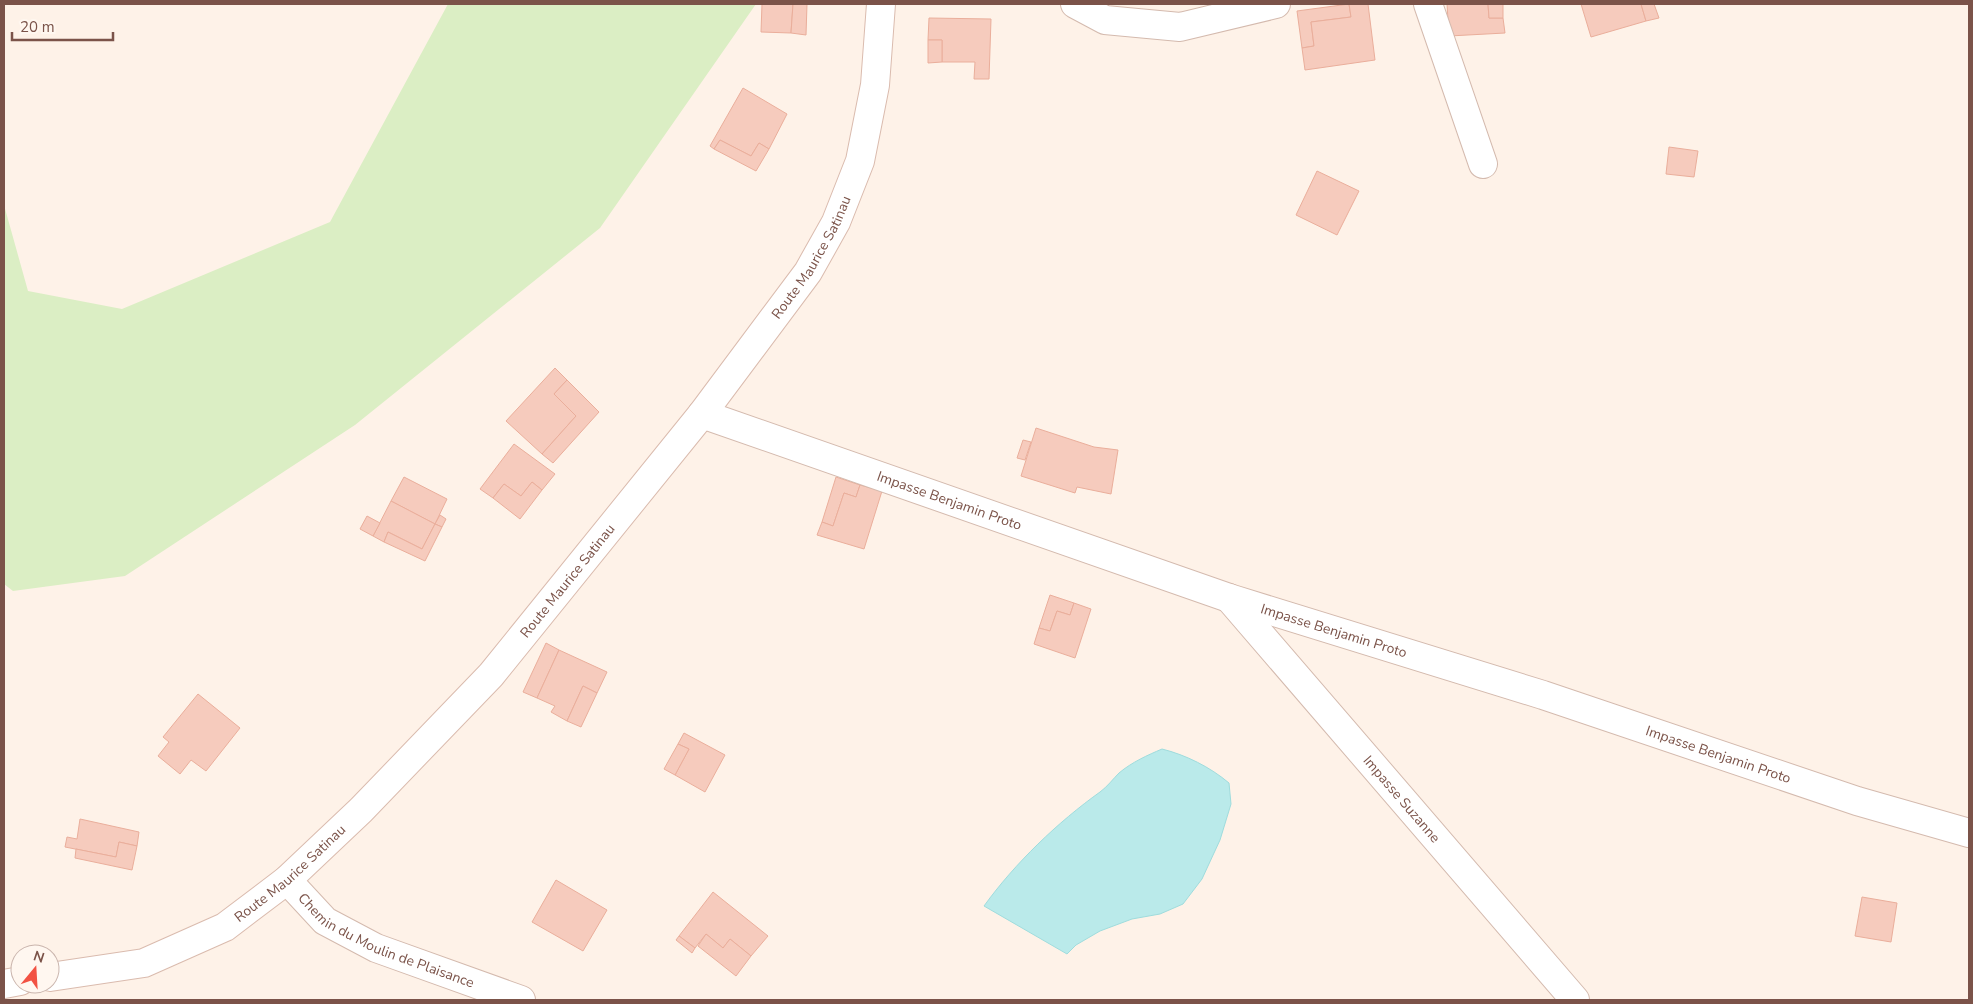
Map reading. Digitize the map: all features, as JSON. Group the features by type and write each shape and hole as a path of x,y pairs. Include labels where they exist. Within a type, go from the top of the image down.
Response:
{"street":[{"name":"Route Maurice Satinau","path":"60,975 144,962 225,927 288,880 361,810 491,675 702,414 808,272 836,222 860,161 875,85 881,4"},
{"path":"1075,4 1105,20 1180,27 1276,4"},
{"path":"1428,4 1483,164"},
{"name":"Impasse Benjamin Proto","path":"702,414 1229,598 1543,695 1857,801 1969,833"},
{"name":"Impasse Suzanne","path":"1229,598 1576,1000"},
{"name":"Chemin du Moulin de Plaisance","path":"288,880 325,921 376,948 521,1000"}],"green space":[{"path":"448,4 756,4 600,228 355,425 125,576 13,591 4,584 4,205 28,291 122,309 330,222"}],"water":[{"path":"1162,749 1197,762 1229,783 1231,804 1220,840 1202,879 1183,904 1160,914 1132,919 1100,931 1076,945 1067,954 984,906 1009,874 1053,830 1103,790 1124,769"}],"building":[{"path":"762,4 793,4 791,33 761,32"},
{"path":"793,4 807,4 806,35 791,33"},
{"path":"1349,4 1351,17 1311,22 1314,46 1302,48 1297,11"},
{"path":"1349,4 1368,4 1375,60 1305,70 1302,48 1314,46 1311,22 1351,17"},
{"path":"1447,4 1488,4 1489,18 1503,18 1505,33 1449,36"},
{"path":"1488,4 1503,4 1503,18 1489,18"},
{"path":"1581,4 1641,4 1646,21 1591,37"},
{"path":"1641,4 1654,4 1659,18 1646,21"},
{"path":"929,18 991,19 989,79 974,79 975,62 942,62 942,40 928,40"},
{"path":"928,40 942,40 942,62 928,63"},
{"path":"743,88 787,114 769,149 759,143 751,156 720,140 714,149 710,146"},
{"path":"720,140 751,156 759,143 769,149 756,171 714,149"},
{"path":"1669,147 1698,151 1694,177 1666,174"},
{"path":"1317,171 1359,191 1337,235 1296,215"},
{"path":"555,368 567,380 554,394 576,416 542,454 506,421"},
{"path":"567,380 599,412 553,463 542,454 576,416 554,394"},
{"path":"1036,428 1094,447 1118,450 1111,494 1077,487 1075,493 1021,476"},
{"path":"1023,440 1031,442 1025,460 1017,458"},
{"path":"514,444 555,474 542,490 532,482 521,496 504,484 493,498 480,489"},
{"path":"404,477 447,499 435,524 391,501"},
{"path":"836,477 860,485 856,497 844,493 833,526 822,522"},
{"path":"532,482 542,490 520,519 493,498 504,484 521,496"},
{"path":"860,485 882,491 864,549 817,535 822,522 833,526 844,493 856,497"},
{"path":"391,501 435,524 422,549 388,532 384,542 373,536"},
{"path":"440,515 446,519 442,527 435,524"},
{"path":"367,516 380,523 373,536 360,529"},
{"path":"435,524 442,527 425,561 384,542 388,532 422,549"},
{"path":"1050,595 1074,603 1070,615 1057,611 1050,631 1039,628"},
{"path":"1074,603 1091,609 1075,658 1034,644 1039,628 1050,631 1057,611 1070,615"},
{"path":"546,643 559,650 537,698 523,692"},
{"path":"559,650 607,672 597,693 583,686 567,721 551,712 555,706 537,698"},
{"path":"583,686 597,693 581,727 567,721"},
{"path":"198,694 240,728 206,771 191,760 180,774 158,756 169,742 163,737"},
{"path":"684,733 725,755 705,792 675,775 689,749 678,744"},
{"path":"678,744 689,749 675,775 664,769"},
{"path":"80,819 139,832 137,846 119,842 116,857 65,847 67,837 77,839"},
{"path":"119,842 137,846 132,870 75,858 76,849 116,857"},
{"path":"556,880 607,910 583,951 532,922"},
{"path":"713,892 768,936 751,956 730,939 723,948 706,934 695,948 679,936"},
{"path":"1862,897 1897,903 1891,942 1855,936"},
{"path":"706,934 723,948 730,939 751,956 736,976 698,946"},
{"path":"679,936 695,948 692,953 676,940"}]}
